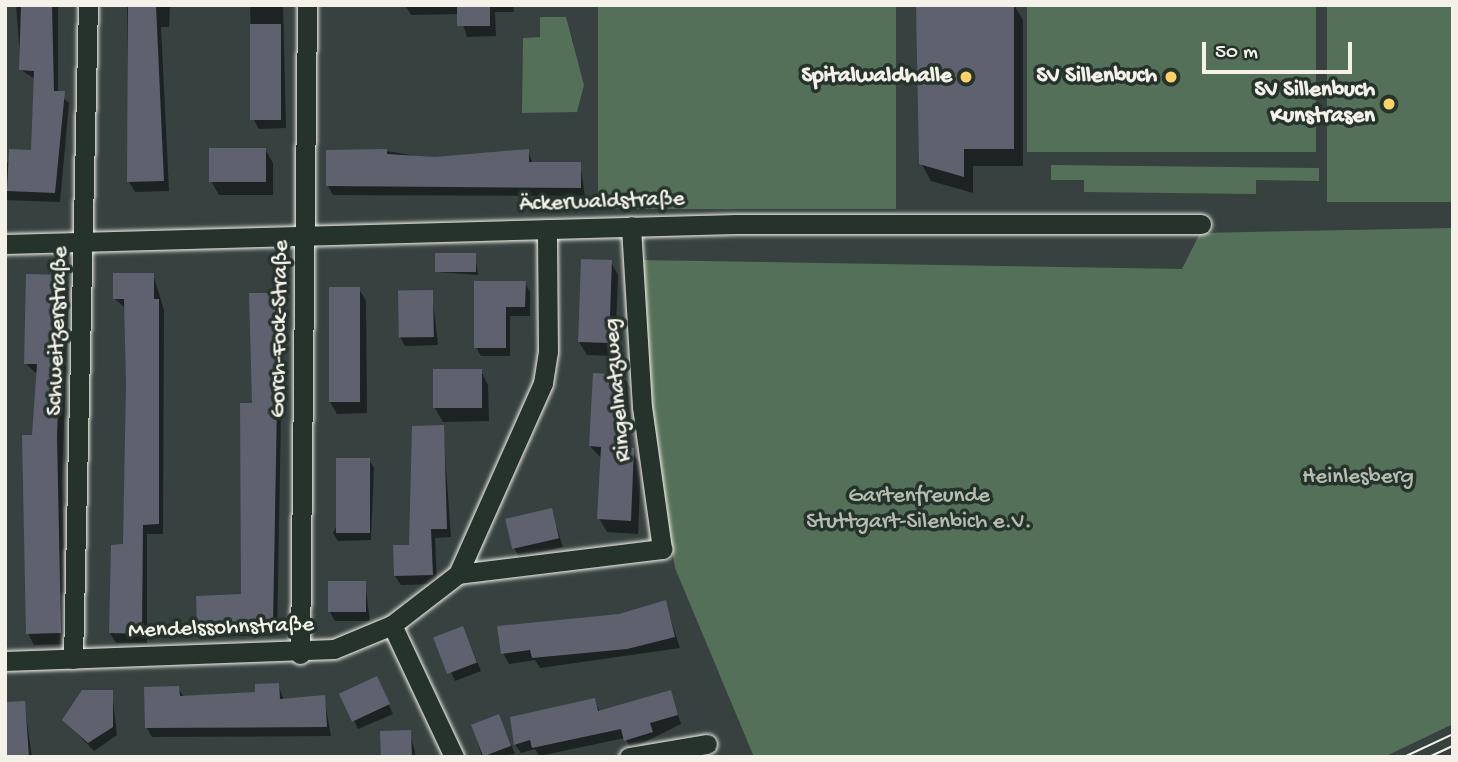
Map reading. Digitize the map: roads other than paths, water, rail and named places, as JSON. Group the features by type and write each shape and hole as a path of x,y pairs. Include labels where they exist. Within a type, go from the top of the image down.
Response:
{"street":[{"name":"Schweitzerstraße","path":"73,659 86,242 88,5"},
{"name":"Gorch-Fock-Straße","path":"300,654 308,235 307,5"},
{"name":"Äckerwaldstraße","path":"5,244 631,226 1201,224"},
{"name":"Ringelnatzweg","path":"458,574 652,550 631,226"},
{"name":"Mendelssohnstraße","path":"5,661 300,654 362,640 393,625 458,574 542,383 548,352 547,229"},
{"path":"393,625 454,757"},
{"path":"629,757 707,744"}],"tram line":[{"path":"1404,757 1453,734"},
{"path":"1429,757 1453,746"}],"place":[{"name":"Spitalwaldhalle","path":"966,77"},
{"name":"SV Sillenbuch","path":"1171,77"},
{"name":"SV Sillenbuch Kunstrasen","path":"1389,104"}],"park label":[{"name":"Heinlesberg","path":"1358,478"},
{"name":"Gartenfreunde Stuttgart-Silenbich e.V.","path":"919,510"}]}
